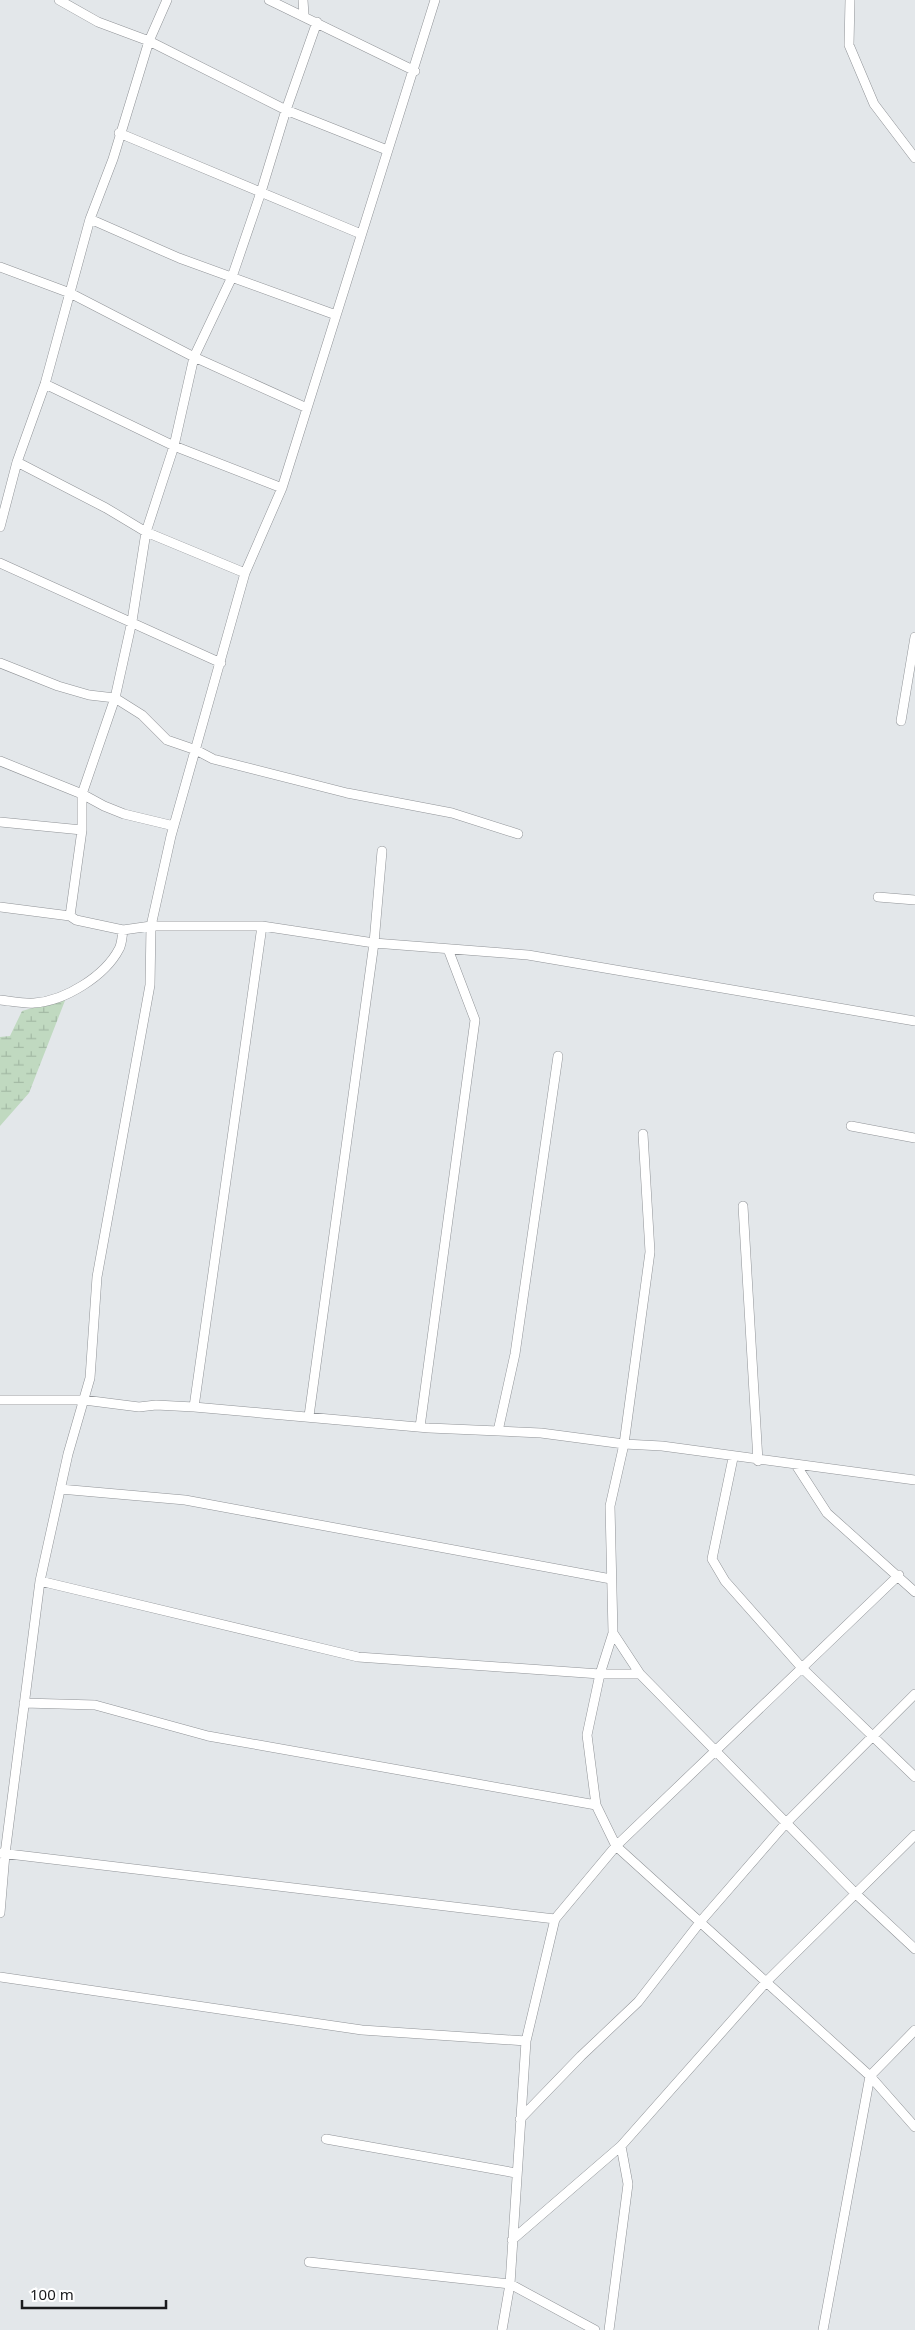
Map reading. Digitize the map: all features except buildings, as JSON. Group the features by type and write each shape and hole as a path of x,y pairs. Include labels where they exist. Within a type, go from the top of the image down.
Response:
{"street":[{"path":"59,0 98,22 150,41 286,110 386,150"},
{"path":"0,527 17,462 44,384 90,219 113,159 119,134 150,41 167,0"},
{"path":"269,0 304,15 415,71"},
{"path":"303,0 304,15"},
{"path":"0,1913 2,1853 40,1581 60,1489 90,1378 97,1277 150,985 151,926 174,826 245,573 282,488 386,150 415,71 435,0"},
{"path":"850,0 849,45 874,104 915,158"},
{"path":"70,916 82,830 82,794 116,698 132,621 146,532 174,446 194,357 232,277 286,110 317,22"},
{"path":"119,134 361,234"},
{"path":"90,219 179,258 336,315"},
{"path":"0,267 70,293 194,357 307,408"},
{"path":"44,384 174,446 282,488"},
{"path":"17,462 106,508 146,532 245,573"},
{"path":"0,563 132,621 221,663"},
{"path":"901,721 915,637"},
{"path":"0,663 58,686 89,694 116,698 142,715 167,740 196,750 213,759 347,793 452,813 518,834"},
{"path":"0,761 82,794 124,814 174,826"},
{"path":"0,822 82,830"},
{"path":"309,1416 374,943 382,851"},
{"path":"878,897 915,900"},
{"path":"0,907 70,916 76,920 123,930 151,926 262,926 374,943 528,954 915,1021"},
{"path":"194,1407 262,926"},
{"path":"0,1000 34,1003 76,989 106,967 120,947 123,930"},
{"path":"420,1427 475,1020 448,949"},
{"path":"498,1431 515,1354 558,1056"},
{"path":"851,1126 915,1138"},
{"path":"643,1134 650,1252 624,1444 610,1506 614,1633 600,1674 587,1735 596,1804 616,1846 700,1920 870,2076 915,2127"},
{"path":"743,1206 758,1461"},
{"path":"0,1400 84,1400 139,1407 156,1405 194,1407 420,1427 541,1433 624,1444 662,1446 733,1458 915,1480"},
{"path":"733,1458 712,1559 724,1581 802,1668 915,1777"},
{"path":"796,1465 827,1513 915,1592"},
{"path":"60,1489 185,1500 611,1579"},
{"path":"502,2330 510,2284 526,2041 555,1919 616,1846 718,1751 899,1576"},
{"path":"40,1581 358,1657 600,1674 640,1674"},
{"path":"614,1633 640,1674 718,1751 856,1894 915,1949"},
{"path":"520,2119 581,2056 638,2002 700,1920 786,1823 915,1694"},
{"path":"24,1703 95,1704 208,1736 596,1804"},
{"path":"512,2240 621,2146 767,1981 915,1835"},
{"path":"2,1853 555,1919"},
{"path":"0,1976 362,2030 526,2041"},
{"path":"823,2330 870,2076 915,2030"},
{"path":"326,2140 516,2173"},
{"path":"609,2330 628,2184 621,2146"},
{"path":"309,2262 510,2284 595,2330"}],"green space":[{"path":"66,998 29,1093 0,1126 0,1037 10,1036 22,1011"}]}
